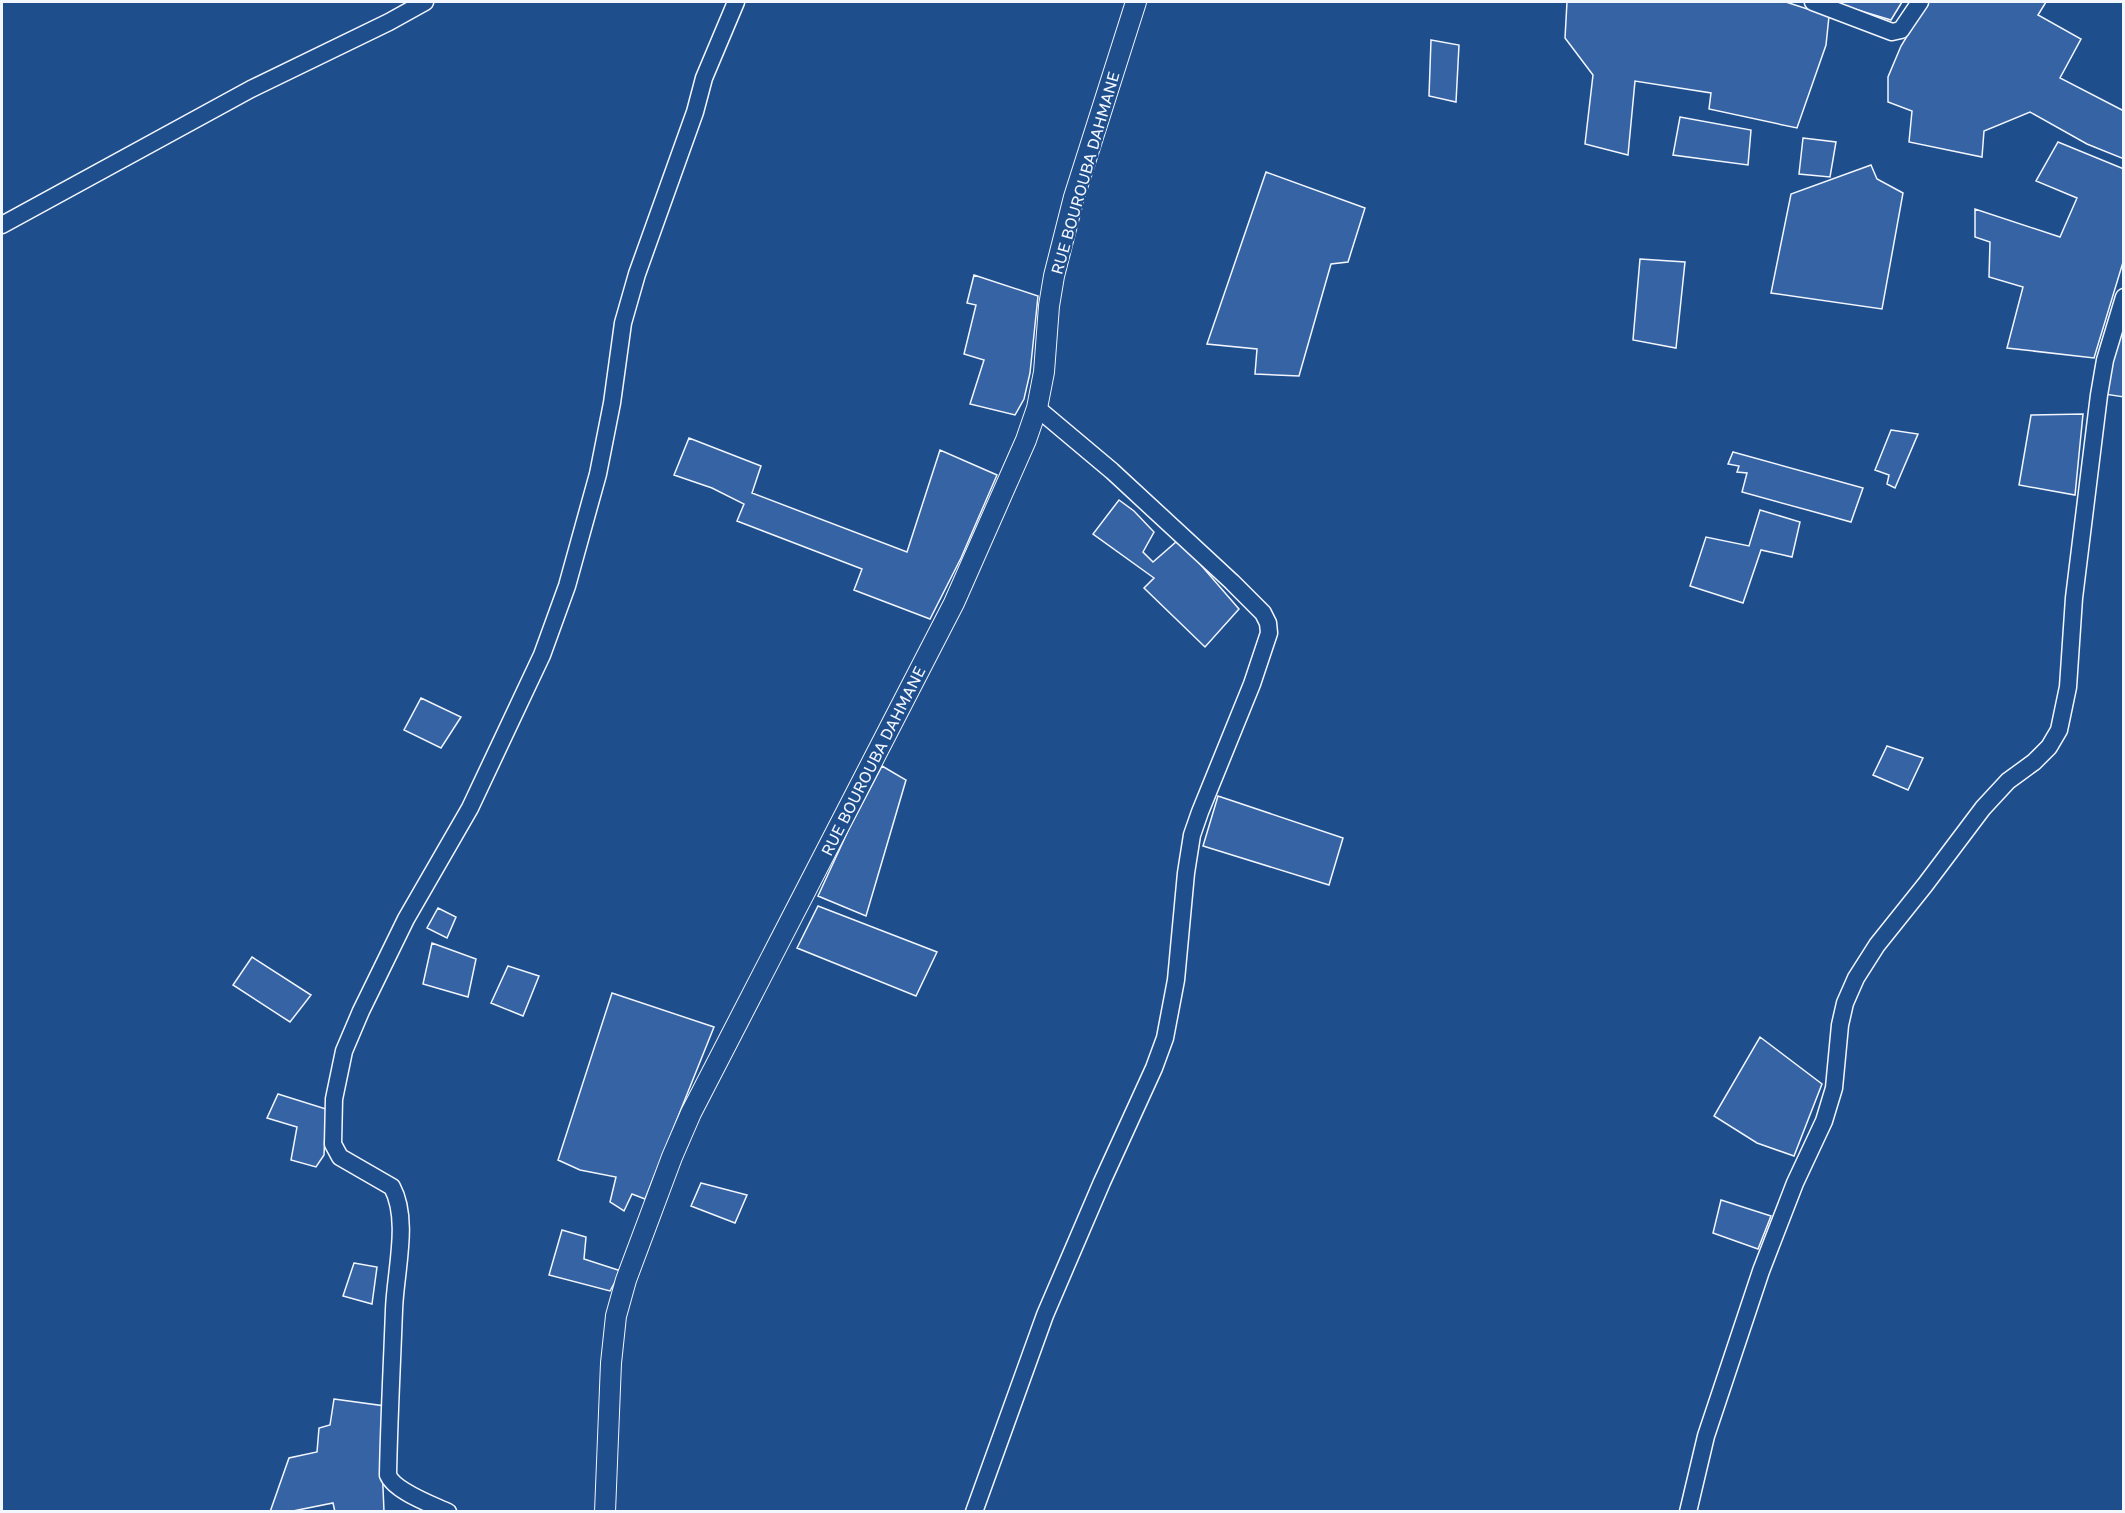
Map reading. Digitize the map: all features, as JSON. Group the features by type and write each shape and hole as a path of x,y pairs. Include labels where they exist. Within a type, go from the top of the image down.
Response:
{"street":[{"path":"2,225 251,89 425,2"},
{"path":"448,1512 393,1484 388,1475 394,1309 400,1241 399,1210 392,1187 340,1157 333,1144 334,1099 344,1051 361,1011 406,919 470,808 542,655 567,586 591,505 609,420 623,323 637,274 695,112 704,78 736,2"},
{"name":"RUE BOUROUBA DAHMANE","path":"605,1512 611,1363 616,1316 626,1280 691,1113 954,603 1026,440 1037,408 1044,372 1049,306 1054,276 1074,197 1136,2"},
{"path":"1813,2 1892,32 1901,30 1920,2"},
{"path":"1688,1512 1706,1436 1761,1271 1795,1183 1824,1121 1834,1088 1840,1025 1845,1003 1877,945 1983,808 2008,781 2034,762 2049,747 2059,730 2068,687 2074,598 2097,404 2105,360 2124,297"},
{"path":"974,1512 1045,1315 1154,1068 1165,1038 1176,980 1192,835 1252,684 1269,633 1268,623 1263,613 1232,582 1112,471 1037,408"}],"building":[{"path":"1567,2 1786,2 1829,16 1826,45 1797,128 1709,109 1711,93 1635,81 1628,155 1585,144 1593,75 1565,38"},
{"path":"1831,2 1902,2 1891,20"},
{"path":"1928,2 2046,2 2038,15 2081,39 2060,78 2124,111 2124,159 2087,144 2030,112 1984,131 1982,157 1909,142 1912,111 1888,102 1888,77 1901,46"},
{"path":"1431,40 1459,45 1456,102 1429,96"},
{"path":"1680,117 1751,130 1748,165 1673,155"},
{"path":"1803,138 1836,142 1830,177 1799,174"},
{"path":"2058,142 2124,169 2124,259 2094,358 2007,348 2023,287 1989,277 1990,242 1975,237 1975,209 2060,237 2077,198 2036,181"},
{"path":"1871,165 1877,179 1903,193 1882,309 1771,293 1791,194"},
{"path":"1266,172 1365,208 1348,262 1331,264 1299,376 1255,374 1257,349 1207,344"},
{"path":"1640,259 1685,262 1676,348 1633,340"},
{"path":"974,275 1038,296 1030,373 1024,399 1015,415 970,404 984,360 964,354 976,305 967,303"},
{"path":"2124,313 2124,397 2104,394"},
{"path":"2083,414 2075,495 2019,485 2031,415"},
{"path":"1891,430 1918,434 1895,488 1887,484 1889,475 1875,470"},
{"path":"689,438 761,466 752,493 907,552 940,450 997,475 961,558 930,619 854,590 862,569 737,521 744,504 712,488 674,475"},
{"path":"1733,452 1863,488 1851,522 1742,492 1747,473 1737,472 1739,466 1728,464"},
{"path":"1119,500 1134,511 1154,532 1143,552 1153,562 1176,542 1187,549 1239,609 1205,647 1144,588 1154,578 1093,534"},
{"path":"1760,510 1800,522 1792,557 1761,550 1743,603 1690,586 1706,537 1749,546"},
{"path":"421,698 461,717 441,748 404,730"},
{"path":"1887,746 1923,758 1908,790 1873,775"},
{"path":"882,766 906,780 866,916 818,896"},
{"path":"1218,796 1343,838 1329,885 1203,846"},
{"path":"818,906 937,952 916,996 797,948"},
{"path":"438,908 456,917 447,938 427,928"},
{"path":"432,943 476,959 468,997 423,984"},
{"path":"252,957 311,995 290,1022 233,985"},
{"path":"508,966 539,976 523,1016 491,1003"},
{"path":"612,993 714,1027 645,1199 632,1194 624,1211 610,1202 616,1177 580,1170 558,1160"},
{"path":"1760,1037 1822,1084 1794,1156 1757,1143 1714,1116"},
{"path":"278,1094 326,1109 324,1155 316,1167 291,1160 297,1127 267,1118"},
{"path":"701,1183 747,1195 735,1223 691,1206"},
{"path":"1721,1200 1771,1216 1758,1249 1713,1233"},
{"path":"562,1230 586,1237 584,1259 621,1271 610,1291 549,1275"},
{"path":"354,1263 377,1267 372,1304 343,1296"},
{"path":"334,1399 385,1406 382,1463 384,1512 335,1512 333,1503 288,1512 270,1512 289,1458 317,1452 319,1428 330,1425"}]}
